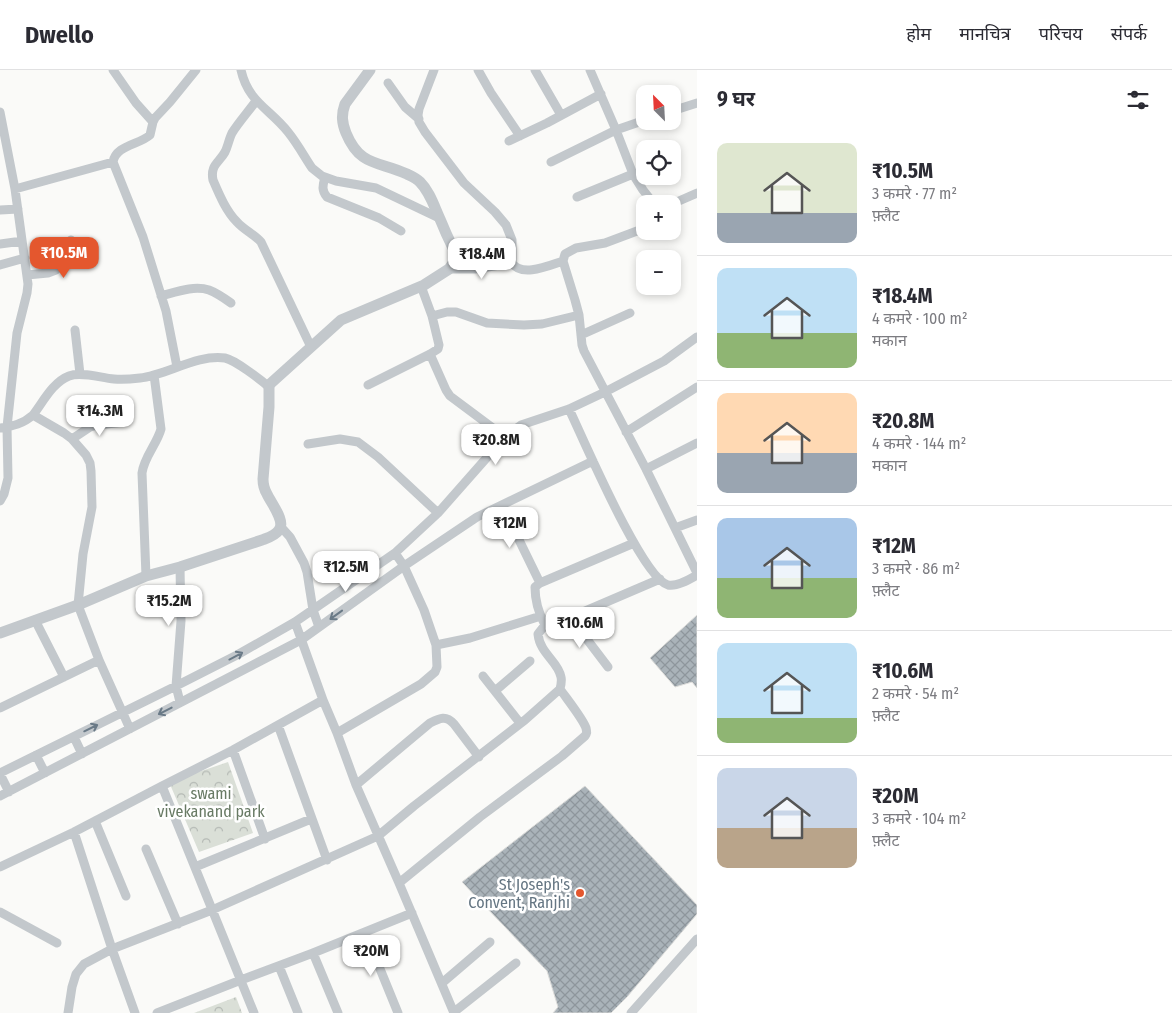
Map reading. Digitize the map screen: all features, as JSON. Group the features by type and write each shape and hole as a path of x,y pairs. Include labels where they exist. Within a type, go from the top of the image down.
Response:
{"street":[{"path":"113,70 136,103 153,122"},
{"path":"177,367 166,311 143,237 112,162 114,156 120,150 144,139 150,134 153,122 196,70"},
{"path":"241,70 246,86 256,101 290,133 312,168 336,181 376,188 439,218"},
{"path":"319,627 313,610 304,563 290,537 281,527 279,516 266,494 264,486 269,387 273,381 341,320 425,284 449,269 454,262 455,256 427,191 416,179 402,172 364,159 350,144 342,124 343,110 345,104 370,70"},
{"path":"434,70 419,109 421,127 464,183 506,225 512,240 512,263 516,268 529,270 563,261"},
{"path":"478,70 520,136"},
{"path":"535,70 561,115"},
{"path":"590,70 633,174 647,195"},
{"path":"388,83 405,107 419,119"},
{"path":"509,141 601,94"},
{"path":"256,101 233,132 225,152 216,163 212,172 216,186 230,213 240,225 256,236 266,250 311,347"},
{"path":"681,108 697,103"},
{"path":"0,112 15,189 27,275 27,293 16,332 4,427 8,478 0,501"},
{"path":"551,162 616,130 636,123"},
{"path":"15,189 112,162"},
{"path":"577,197 633,174"},
{"path":"325,176 323,189 327,197 379,218 401,231"},
{"path":"681,200 697,194"},
{"path":"0,210 18,209"},
{"path":"569,409 634,543 649,567 668,585 675,585 697,574 646,470 584,351 580,335 579,315 563,261 566,254 576,248 605,244 636,232"},
{"path":"27,275 48,273 56,270 71,240"},
{"path":"0,244 22,241"},
{"path":"0,265 25,258"},
{"path":"449,269 475,270 512,263"},
{"path":"368,385 438,349 439,345 425,284"},
{"path":"161,296 181,290 201,289 214,292 231,303"},
{"path":"432,316 456,312 487,322 524,325 542,324 579,315"},
{"path":"580,335 630,313"},
{"path":"75,330 80,374"},
{"path":"9,792 0,774 237,655 295,622 395,553 438,514 505,437 521,425 569,409 605,392 664,361 697,337"},
{"path":"430,354 448,393 505,437"},
{"path":"4,427 22,423 33,415 59,382 68,376 80,374 121,379 142,378 204,359 224,358 233,361 269,387"},
{"path":"146,576 143,468 161,429 154,375"},
{"path":"626,432 697,386"},
{"path":"33,415 72,439 86,455 90,463 92,471 91,518 83,554 78,605 98,660 130,729"},
{"path":"72,439 90,427 124,422"},
{"path":"308,444 340,440 358,442 378,457 438,514"},
{"path":"646,470 697,443"},
{"path":"0,796 301,640 404,566 476,518 593,461"},
{"path":"502,505 540,583"},
{"path":"675,528 697,520"},
{"path":"0,633 78,605 146,576 262,540 274,534 281,527"},
{"path":"634,543 540,583 535,587 543,620 548,625 556,624 660,579"},
{"path":"337,733 421,684 431,677 437,666 436,645 424,610 404,566 395,553"},
{"path":"180,567 181,621 176,686 180,702"},
{"path":"570,617 608,667"},
{"path":"35,620 64,677"},
{"path":"436,645 543,620"},
{"path":"68,1013 76,974 84,964 112,949 212,910 378,836 520,724 560,689 562,681 559,670 539,642 538,634 543,620"},
{"path":"295,622 356,784 454,1012 516,963"},
{"path":"0,708 98,660"},
{"path":"495,691 530,661"},
{"path":"483,676 520,724"},
{"path":"400,883 480,817 562,756 585,736 586,729 583,722 560,689"},
{"path":"0,867 74,832 233,750 323,700"},
{"path":"356,784 430,723 443,718 449,719 454,724 478,757"},
{"path":"278,725 327,860"},
{"path":"74,737 82,754"},
{"path":"233,750 265,839"},
{"path":"36,755 45,773"},
{"path":"162,786 254,1013"},
{"path":"195,867 311,820"},
{"path":"95,821 126,896"},
{"path":"74,832 135,1013"},
{"path":"146,849 178,924"},
{"path":"0,912 57,943"},
{"path":"157,1013 412,914"},
{"path":"365,932 398,1013"},
{"path":"631,1013 697,939"},
{"path":"442,983 490,942"},
{"path":"313,954 338,1013"},
{"path":"279,966 298,1013"}],"green space":[{"name":"swami vivekanand park","path":"228,762 253,833 199,852 169,782"},
{"path":"236,997 242,1013 194,1013"}],"building":[{"path":"697,615 697,688 692,682 675,687 650,658"},
{"name":"St Joseph's Convent, Ranjhi","path":"585,786 697,905 697,914 627,997 611,1013 553,1013 558,1007 547,971 462,882"}],"place":[{"name":"St Joseph's Convent, Ranjhi","path":"580,893"}]}
